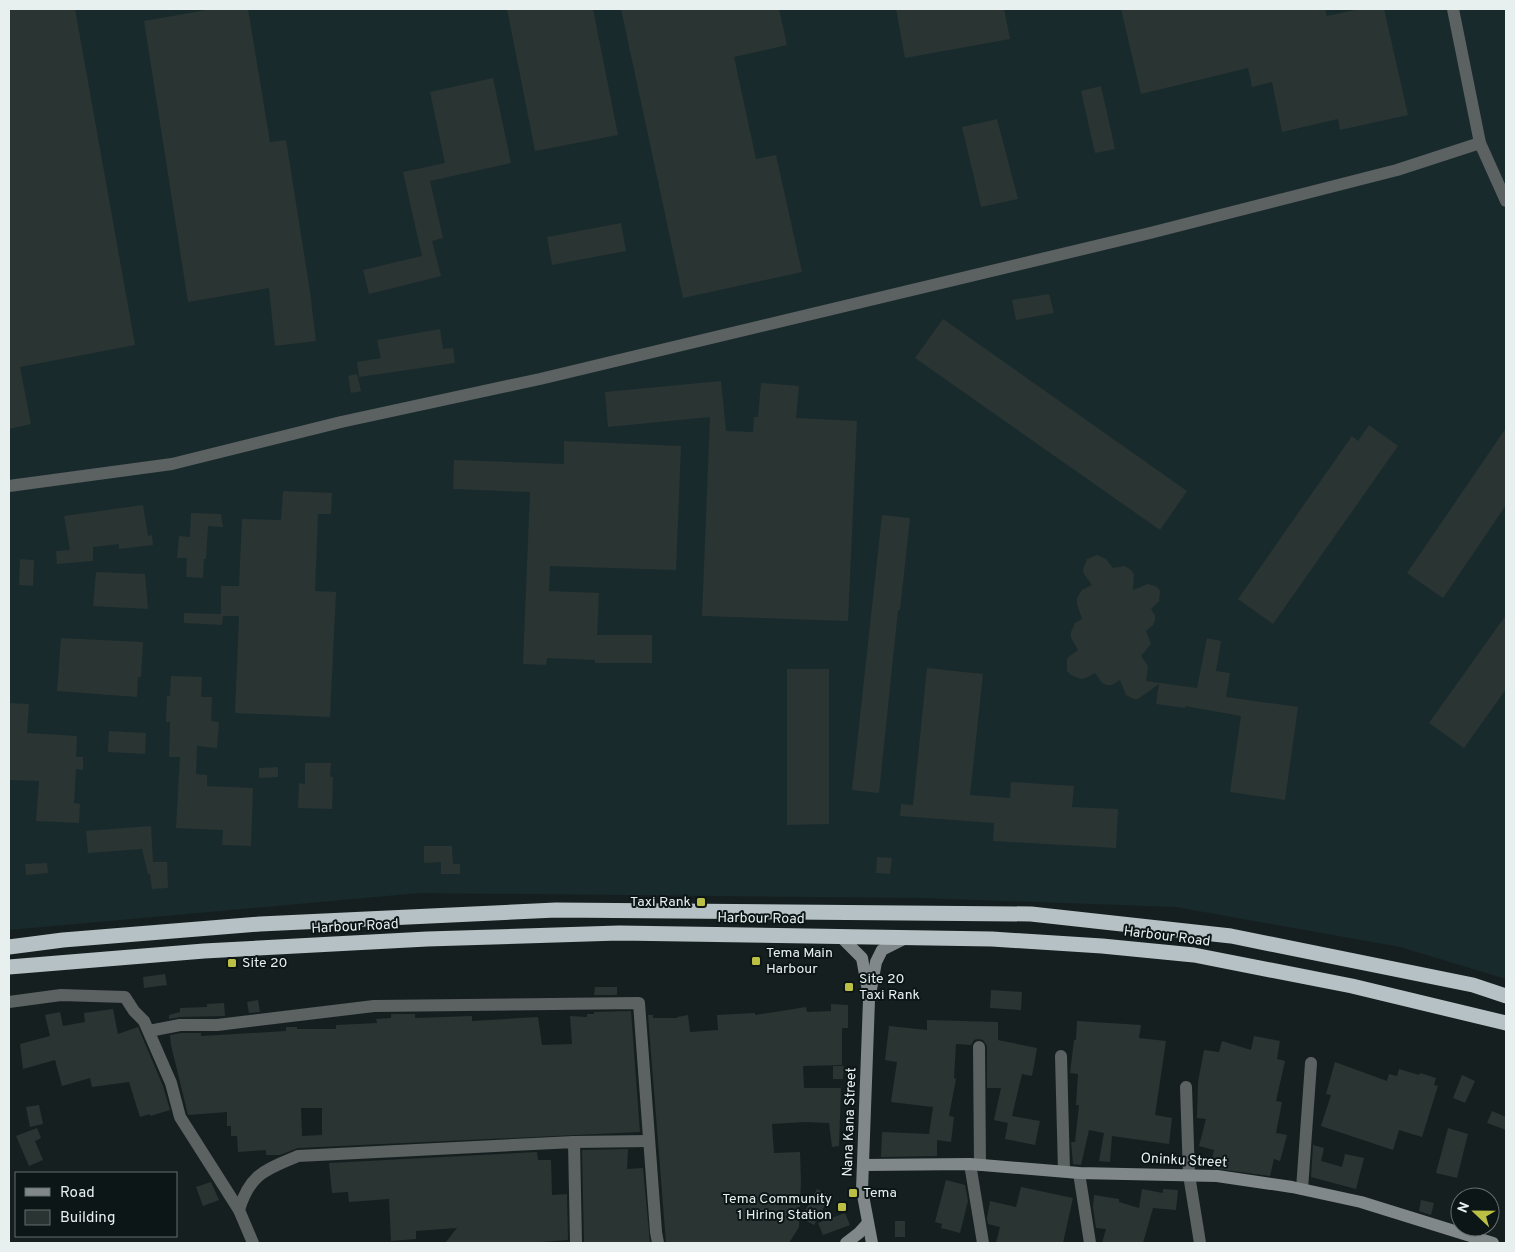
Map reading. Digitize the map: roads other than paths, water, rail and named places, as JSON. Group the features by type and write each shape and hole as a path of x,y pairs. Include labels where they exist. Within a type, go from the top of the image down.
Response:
{"highway":[{"name":"Harbour Road","path":"9,948 63,940 260,924 556,910 1031,914 1231,936 1473,985 1506,996"},
{"name":"Harbour Road","path":"9,968 204,951 446,939 619,933 992,939 1102,946 1194,955 1352,986 1506,1023"}],"street":[{"path":"1453,9 1480,143 1506,201"},
{"path":"9,486 172,464 340,422 540,379 914,289 957,281 1105,244 1397,170 1480,143"},
{"path":"840,936 862,958 869,1000"},
{"path":"869,1000 876,962 882,950 909,937"},
{"path":"9,1002 61,995 125,997 134,1011 144,1021 149,1031 171,1083 180,1117 239,1210 253,1243"},
{"name":"Nana Kana Street","path":"869,1000 862,1190 872,1243"},
{"path":"149,1031 180,1025 217,1025 374,1006 639,1003 658,1243"},
{"path":"979,1047 975,1165 983,1243"},
{"path":"1061,1056 1064,1171"},
{"path":"1302,1189 1311,1064"},
{"path":"1186,1087 1189,1175 1200,1243"},
{"path":"239,1210 243,1195 259,1173 298,1156 574,1142 649,1141"},
{"path":"574,1142 576,1243"},
{"name":"Oninku Street","path":"864,1165 975,1165 1079,1172 1217,1176 1302,1189 1361,1202 1493,1243"},
{"path":"1079,1172 1090,1243"},
{"path":"846,1243 868,1223"}],"place":[{"name":"Taxi Rank","path":"701,902"},
{"name":"Tema Main Harbour","path":"756,961"},
{"name":"Site 20","path":"232,963"},
{"name":"Site 20 Taxi Rank","path":"849,987"},
{"name":"Tema","path":"853,1193"},
{"name":"Tema Community 1 Hiring Station","path":"842,1207"}]}
